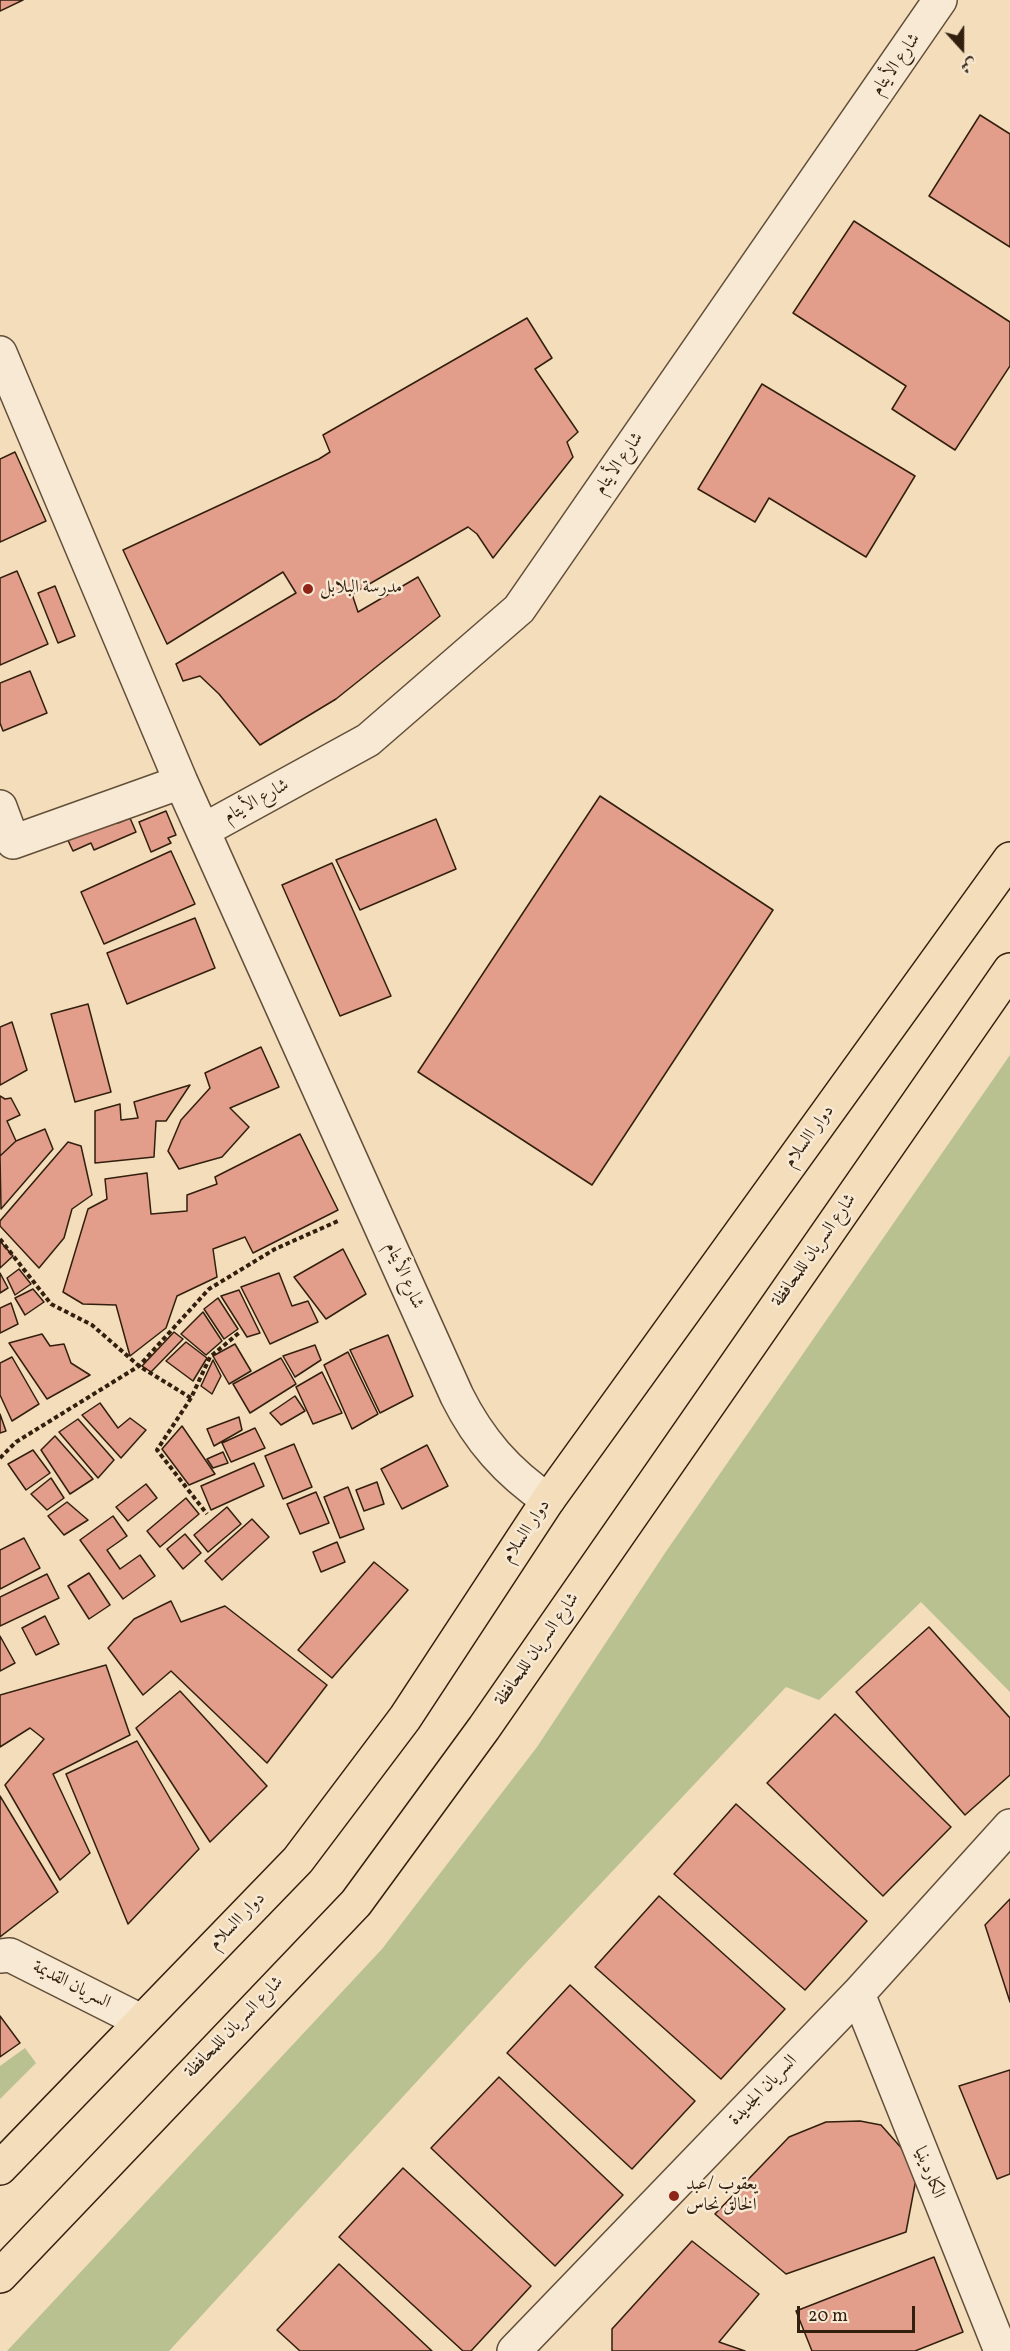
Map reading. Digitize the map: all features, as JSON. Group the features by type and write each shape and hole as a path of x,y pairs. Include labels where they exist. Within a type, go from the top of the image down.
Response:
{"main road":[{"name":"دوار االسلام","path":"0,2168 298,1860 405,1718 548,1500 1010,859"},
{"name":"شارع السريان لللمحافظة","path":"0,2276 356,1903 491,1718 1010,970"}],"street":[{"name":"شارع الأيتام","path":"204,830 368,740 519,609 940,0"},
{"name":"شارع الأيتام","path":"0,353 181,782 470,1421 504,1465 548,1500"},
{"path":"0,807 13,842 181,782"},
{"name":"السريان الجديدة","path":"514,2351 858,1994 1010,1826"},
{"name":"السريان القديمة","path":"0,1956 10,1955 141,2021"},
{"name":"الكاردينيا","path":"858,1994 1001,2351"}],"path":[{"path":"0,1458 16,1442 139,1366 209,1289 275,1249 372,1206"},
{"path":"0,1239 51,1304 92,1325 139,1366 191,1398"},
{"path":"207,1514 158,1450 191,1398 210,1357 240,1332"}],"green space":[{"path":"1010,1055 1010,1692 921,1602 819,1700 786,1687 524,1965 169,2351 7,2351 382,1949 537,1747 665,1553"},
{"path":"25,2048 36,2063 0,2099 0,2066"}],"building":[{"path":"0,0 23,0 0,11"},
{"path":"980,115 1010,134 1010,247 929,196"},
{"path":"854,221 1010,322 1010,366 955,450 892,409 906,386 793,313"},
{"name":"مدرسة البلابل","path":"527,318 552,358 535,369 578,432 567,442 573,457 493,558 477,534 468,527 352,594 358,612 418,577 440,616 336,699 260,745 219,694 200,676 183,681 176,664 296,593 283,572 167,644 123,550 319,459 330,452 323,435"},
{"path":"762,384 915,476 866,557 769,498 755,522 698,489"},
{"path":"15,452 46,521 0,542 0,459"},
{"path":"17,571 48,644 0,665 0,578"},
{"path":"55,586 75,636 58,643 38,593"},
{"path":"30,671 47,713 3,731 0,723 0,683"},
{"path":"600,796 773,910 592,1185 418,1072"},
{"path":"113,811 118,823 130,818 136,832 94,850 91,843 73,851 64,832"},
{"path":"166,811 176,835 168,838 171,843 151,852 139,822"},
{"path":"436,819 456,869 360,910 336,860"},
{"path":"171,851 195,904 104,944 81,892"},
{"path":"332,863 391,996 340,1016 282,885"},
{"path":"195,918 215,968 127,1004 107,953"},
{"path":"88,1004 111,1092 75,1102 51,1014"},
{"path":"12,1022 27,1070 0,1085 0,1027"},
{"path":"261,1047 279,1087 230,1108 249,1127 222,1157 179,1169 168,1151 181,1120 210,1088 205,1073"},
{"path":"190,1085 166,1121 156,1121 154,1157 95,1163 95,1111 120,1104 121,1120 138,1118 134,1102"},
{"path":"0,1096 5,1099 11,1098 20,1115 7,1121 16,1141 0,1156"},
{"path":"45,1129 53,1149 1,1209 0,1156 16,1141"},
{"path":"300,1134 338,1210 253,1253 245,1237 213,1249 217,1277 177,1296 166,1328 130,1356 116,1305 83,1304 63,1292 88,1209 107,1199 105,1179 147,1173 151,1214 187,1211 187,1195 217,1184 215,1177"},
{"path":"68,1142 81,1146 92,1195 72,1209 64,1238 39,1268 0,1226 0,1221"},
{"path":"0,1241 13,1256 0,1268"},
{"path":"343,1249 366,1294 326,1319 294,1277"},
{"path":"19,1269 31,1284 15,1295 7,1278"},
{"path":"0,1273 8,1288 0,1293"},
{"path":"279,1273 292,1306 308,1301 318,1322 270,1344 241,1287"},
{"path":"33,1289 44,1302 25,1315 15,1298"},
{"path":"239,1290 260,1333 247,1337 221,1296"},
{"path":"218,1298 238,1329 224,1339 204,1309"},
{"path":"11,1303 18,1324 0,1333 0,1308"},
{"path":"203,1312 222,1341 206,1355 181,1334"},
{"path":"174,1332 183,1339 151,1372 142,1366"},
{"path":"42,1334 50,1346 64,1344 71,1363 90,1375 47,1399 9,1343"},
{"path":"388,1335 413,1396 380,1413 350,1350"},
{"path":"186,1342 207,1358 193,1381 166,1361"},
{"path":"235,1344 251,1371 229,1384 213,1356"},
{"path":"315,1345 321,1360 295,1377 283,1356"},
{"path":"348,1352 378,1414 352,1429 324,1365"},
{"path":"12,1357 39,1404 12,1421 0,1395 0,1363"},
{"path":"281,1358 296,1384 250,1413 233,1384"},
{"path":"213,1360 221,1376 212,1394 201,1386"},
{"path":"322,1372 342,1413 313,1424 296,1387"},
{"path":"295,1396 305,1411 281,1425 270,1413"},
{"path":"100,1403 118,1428 130,1418 146,1430 121,1458 82,1415"},
{"path":"0,1414 6,1431 0,1433"},
{"path":"239,1417 242,1430 214,1446 207,1429"},
{"path":"78,1419 114,1460 98,1478 59,1432"},
{"path":"182,1426 215,1474 189,1485 162,1449"},
{"path":"255,1428 265,1448 231,1462 222,1443"},
{"path":"55,1436 93,1479 70,1494 41,1450"},
{"path":"294,1444 312,1487 283,1499 265,1456"},
{"path":"427,1445 448,1486 402,1509 381,1469"},
{"path":"33,1450 50,1473 26,1490 8,1464"},
{"path":"223,1452 228,1463 213,1468 207,1459"},
{"path":"254,1463 264,1486 211,1510 201,1486"},
{"path":"51,1478 64,1498 47,1510 31,1494"},
{"path":"377,1482 384,1504 364,1511 356,1490"},
{"path":"146,1484 157,1498 128,1521 116,1507"},
{"path":"348,1487 364,1529 340,1538 324,1497"},
{"path":"316,1492 329,1523 300,1534 287,1504"},
{"path":"186,1498 199,1514 160,1547 147,1531"},
{"path":"67,1502 88,1520 64,1535 48,1516"},
{"path":"227,1507 241,1524 208,1552 194,1535"},
{"path":"113,1516 127,1536 107,1550 120,1569 140,1555 155,1576 123,1599 80,1540"},
{"path":"252,1519 269,1537 222,1580 205,1561"},
{"path":"185,1534 201,1553 183,1569 167,1549"},
{"path":"24,1538 40,1568 0,1589 0,1550"},
{"path":"337,1542 345,1562 321,1572 313,1552"},
{"path":"374,1562 408,1590 332,1678 298,1650"},
{"path":"89,1573 110,1605 89,1619 68,1586"},
{"path":"47,1574 59,1598 0,1626 0,1597"},
{"path":"171,1601 181,1622 225,1606 327,1685 267,1763 171,1671 143,1695 108,1648 134,1619"},
{"path":"45,1616 59,1644 36,1655 22,1628"},
{"path":"929,1627 1010,1718 1010,1775 965,1815 856,1692"},
{"path":"0,1636 15,1663 0,1671"},
{"path":"106,1665 130,1735 53,1774 90,1853 60,1880 5,1785 44,1739 30,1728 0,1747 0,1695"},
{"path":"180,1691 267,1786 210,1842 136,1728"},
{"path":"835,1714 951,1827 883,1896 767,1783"},
{"path":"137,1741 199,1849 128,1924 66,1774"},
{"path":"0,1796 58,1892 0,1937"},
{"path":"736,1804 867,1921 805,1990 674,1874"},
{"path":"659,1896 785,2009 721,2079 595,1967"},
{"path":"1010,1899 1010,2002 985,1925"},
{"path":"570,1985 695,2101 632,2169 507,2053"},
{"path":"0,2016 20,2043 0,2057"},
{"path":"1010,2070 1010,2174 997,2179 959,2086"},
{"path":"499,2077 623,2195 555,2266 431,2148"},
{"path":"860,2121 881,2125 904,2151 916,2179 906,2232 786,2274 715,2214 789,2137 826,2122"},
{"path":"403,2168 531,2286 471,2351 463,2351 339,2237"},
{"path":"692,2241 759,2294 719,2342 745,2351 612,2351 612,2329"},
{"path":"934,2257 963,2332 915,2351 812,2351 796,2311"},
{"path":"339,2264 432,2351 300,2351 277,2330"}],"place":[{"name":"مدرسة البلابل","path":"308,589"},
{"name":"يعقوب /عبد الخالق نحاس","path":"674,2196"}]}
